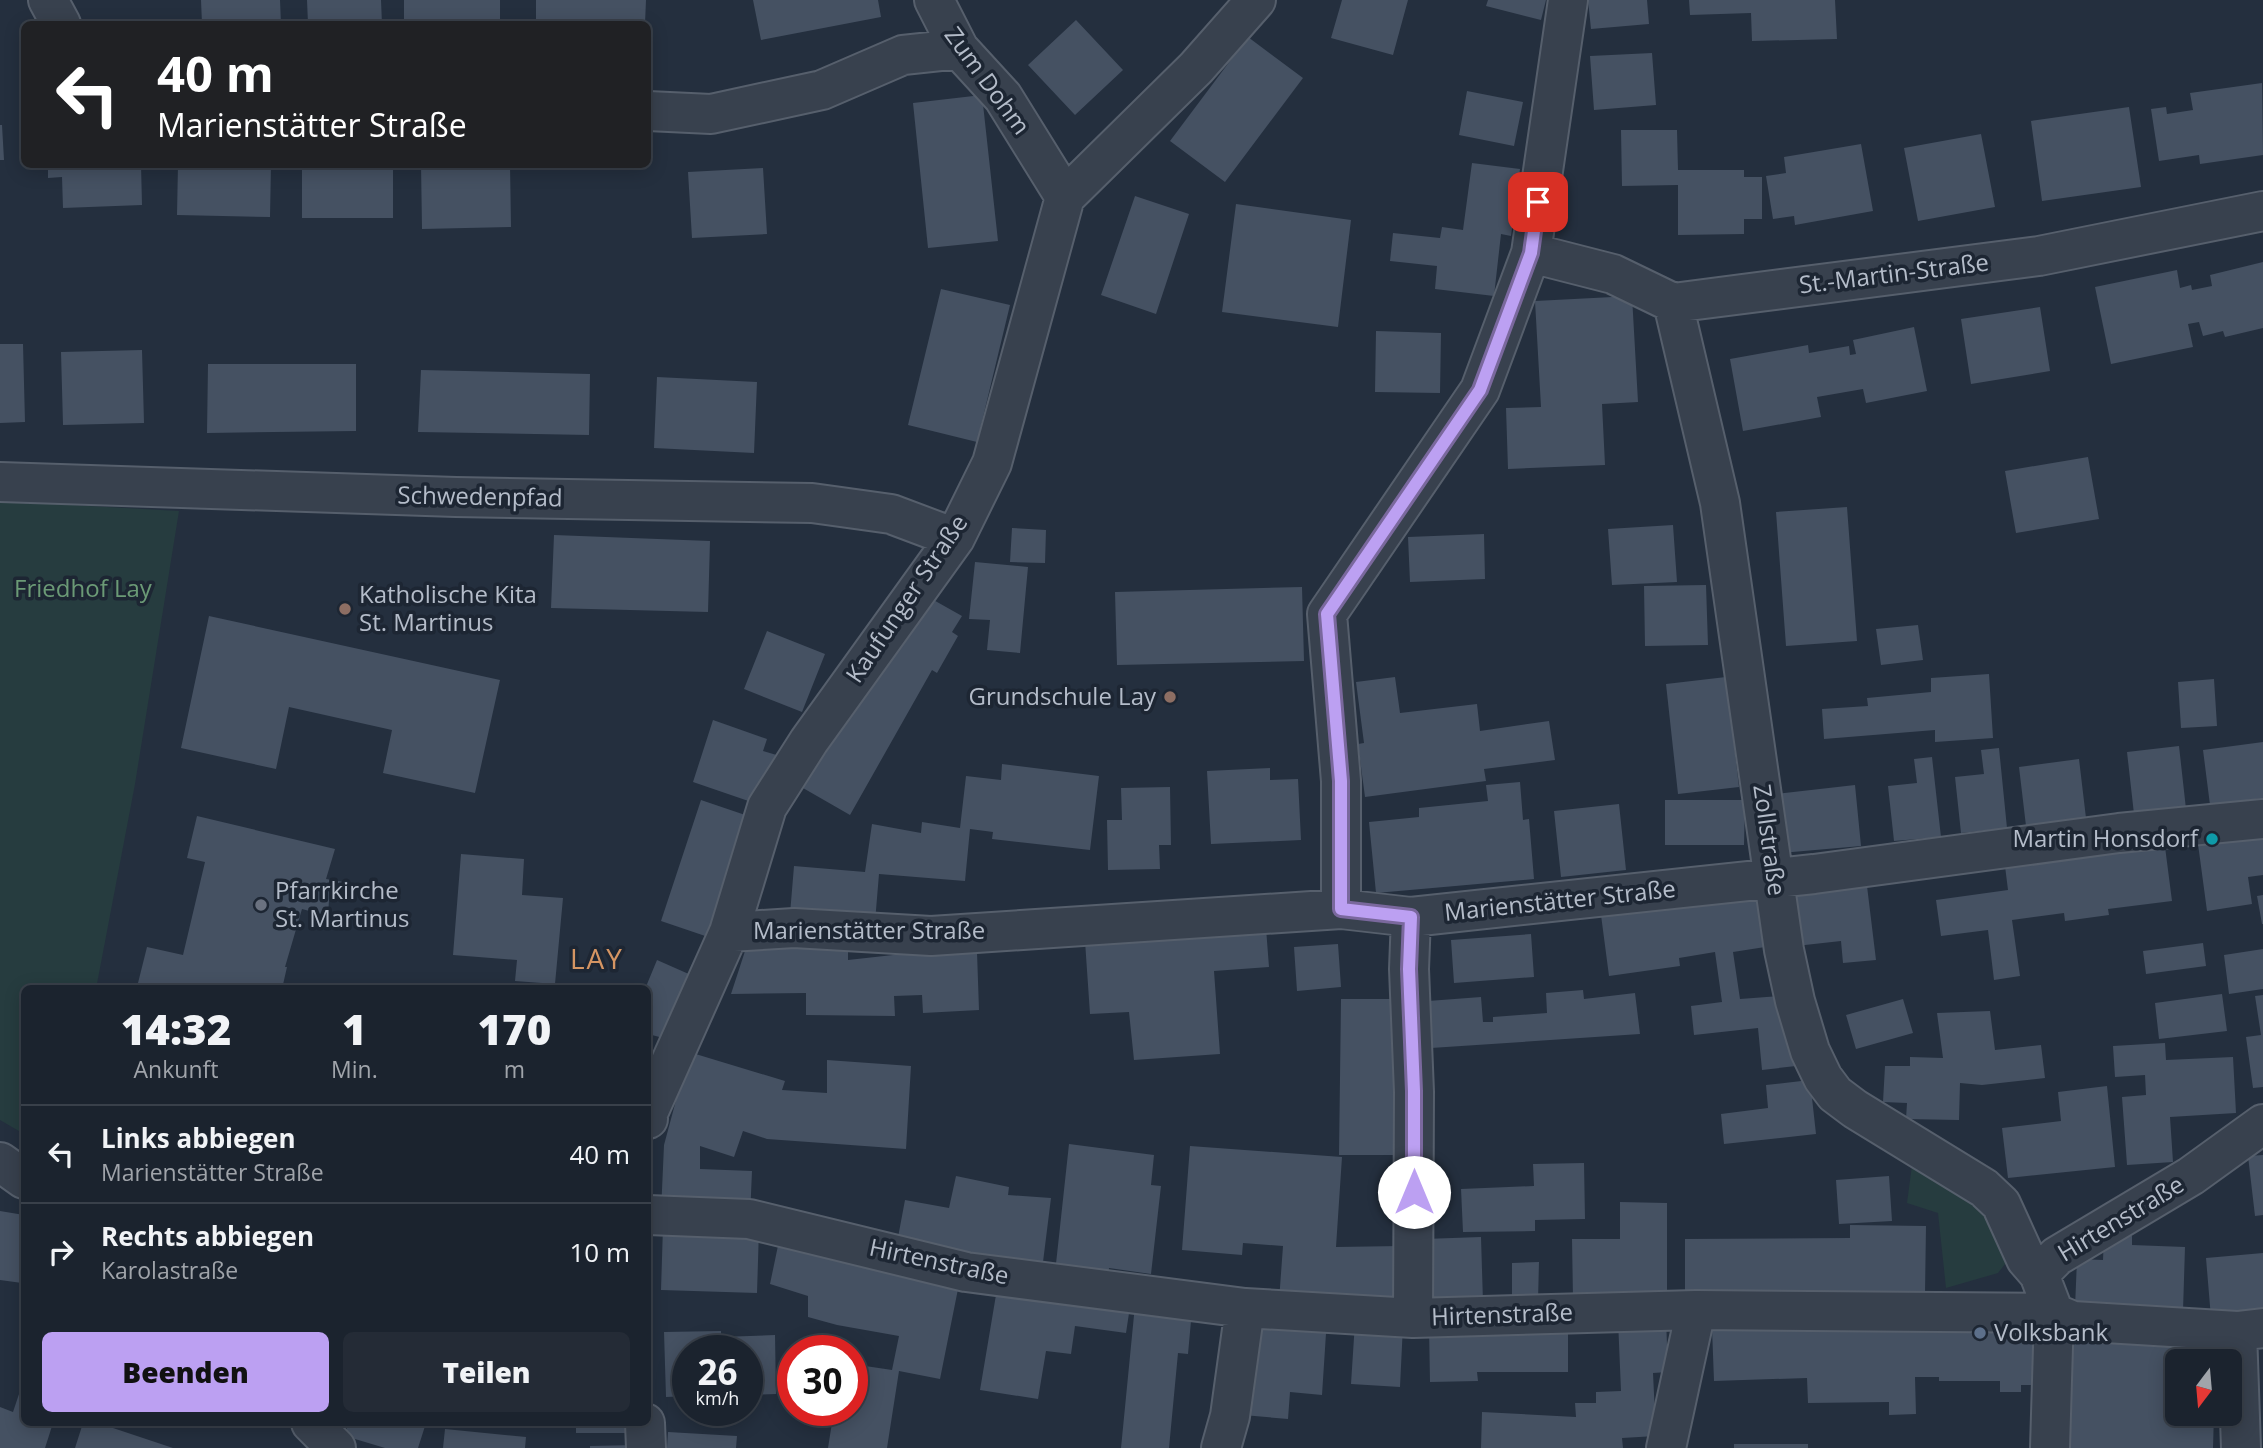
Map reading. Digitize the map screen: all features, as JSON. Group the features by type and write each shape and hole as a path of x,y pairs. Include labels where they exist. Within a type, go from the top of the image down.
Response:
{"street":[{"path":"48,0 59,21"},
{"name":"Zum Dohm","path":"934,0 959,49 1003,97 1065,197"},
{"path":"1065,197 1196,68 1256,0"},
{"path":"1341,909 1341,781 1327,614 1480,390 1531,253 1568,0"},
{"path":"651,111 711,114 822,90 903,55 959,49"},
{"name":"Kaufunger Straße","path":"651,1106 729,932 767,807 809,741 954,538 992,463 1065,197"},
{"name":"St.-Martin-Straße","path":"1673,303 2039,256 2263,211"},
{"path":"1531,253 1613,274 1673,303"},
{"name":"Zollstraße","path":"1673,303 1720,503 1784,950 1795,1001 1811,1051 1823,1078 1835,1094 1984,1188 2001,1204 2026,1259 2039,1274"},
{"name":"Schwedenpfad","path":"0,482 469,497 812,503 891,514 954,538"},
{"name":"Marienstätter Straße","path":"729,932 794,928 931,936 1341,909 1411,917 1774,878 2119,833 2263,819"},
{"path":"1411,917 1409,969 1414,1091 1413,1318"},
{"name":"Hirtenstraße","path":"651,1215 749,1219 966,1272 1245,1308 1413,1318 1696,1310 2054,1313 2039,1274 2057,1256 2192,1176 2263,1124"},
{"path":"0,1162 21,1178"},
{"path":"1222,1448 1230,1416 1245,1308"},
{"path":"1666,1448 1696,1310"},
{"path":"2050,1448 2054,1313 2073,1321 2250,1330 2241,1448"},
{"path":"314,1426 336,1448"},
{"path":"645,1426 646,1448"}],"green space":[{"name":"Friedhof Lay","path":"0,501 179,511 135,784 97,985 21,985 21,1132 0,1120"},
{"path":"1913,1158 1980,1197 2009,1259 1998,1273 1946,1288 1938,1213 1907,1203"}],"building":[{"path":"201,0 280,0 281,21 202,21"},
{"path":"307,0 381,0 382,21 308,21"},
{"path":"404,0 500,0 500,21 404,21"},
{"path":"536,0 646,0 645,21 536,21"},
{"path":"753,0 878,0 881,17 761,40"},
{"path":"1342,0 1408,0 1393,55 1331,38"},
{"path":"1488,0 1546,0 1541,20 1486,6"},
{"path":"1588,0 1647,0 1649,24 1591,29"},
{"path":"1689,0 1835,0 1837,39 1752,41 1751,13 1690,15"},
{"path":"1076,20 1123,70 1075,115 1028,65"},
{"path":"1248,37 1303,78 1225,182 1170,141"},
{"path":"1652,53 1656,105 1594,110 1590,56"},
{"path":"2262,83 2263,155 2200,164 2199,155 2159,161 2151,109 2166,107 2167,114 2193,110 2190,93"},
{"path":"1467,91 1523,102 1514,146 1459,135"},
{"path":"982,95 998,241 928,248 913,103"},
{"path":"2129,107 2141,187 2042,201 2031,121"},
{"path":"2,125 4,160 0,160"},
{"path":"1621,130 1677,130 1678,170 1744,170 1744,177 1762,177 1762,219 1744,219 1744,234 1678,235 1678,185 1622,186"},
{"path":"1981,134 1995,207 1918,221 1904,148"},
{"path":"1861,144 1873,211 1795,225 1794,216 1773,219 1766,176 1786,173 1784,157"},
{"path":"1472,163 1520,169 1511,236 1501,234 1494,296 1435,289 1437,266 1390,261 1393,233 1440,238 1442,227 1463,230"},
{"path":"48,168 141,168 142,205 63,208 62,177 48,178"},
{"path":"178,168 271,168 270,217 177,215"},
{"path":"302,168 393,168 393,218 302,218"},
{"path":"421,168 510,168 511,227 422,229"},
{"path":"763,168 767,234 692,238 688,172"},
{"path":"1135,196 1189,214 1156,314 1101,295"},
{"path":"1236,204 1351,220 1338,327 1222,312"},
{"path":"2263,262 2263,328 2225,337 2223,331 2203,336 2199,322 2188,324 2193,347 2111,364 2095,287 2177,270 2180,288 2191,285 2192,290 2212,286 2210,275"},
{"path":"941,289 1010,305 977,442 908,425"},
{"path":"1632,296 1638,402 1602,404 1605,465 1508,469 1506,408 1541,407 1535,301"},
{"path":"2040,307 2050,371 1971,384 1961,319"},
{"path":"1914,327 1927,391 1866,403 1863,389 1817,397 1821,417 1743,431 1730,359 1808,345 1809,353 1849,346 1850,355 1856,354 1853,340"},
{"path":"1376,331 1441,333 1440,393 1375,392"},
{"path":"0,344 23,344 25,422 0,423"},
{"path":"142,350 144,423 63,425 61,352"},
{"path":"208,364 356,364 356,431 207,433"},
{"path":"421,370 590,374 589,435 418,432"},
{"path":"657,377 757,382 754,453 654,448"},
{"path":"2088,457 2099,519 2016,533 2005,471"},
{"path":"1847,507 1857,641 1786,646 1776,512"},
{"path":"1673,525 1677,582 1612,585 1608,529"},
{"path":"1012,528 1046,530 1045,563 1010,562"},
{"path":"1484,534 1485,579 1410,582 1408,537"},
{"path":"554,535 710,541 708,612 551,608"},
{"path":"975,562 1028,567 1020,653 987,650 990,620 969,619"},
{"path":"1706,585 1708,645 1645,646 1644,586"},
{"path":"1302,587 1304,661 1117,665 1115,592"},
{"path":"930,598 962,616 952,632 958,636 937,673 932,670 850,815 803,788 826,746"},
{"path":"209,616 500,680 475,793 383,773 392,730 289,707 276,769 181,748"},
{"path":"1918,625 1923,660 1881,665 1876,629"},
{"path":"767,631 825,654 802,712 744,689"},
{"path":"1989,674 1993,738 1935,742 1935,730 1824,739 1822,709 1868,706 1867,698 1931,692 1931,678"},
{"path":"1395,677 1400,713 1477,704 1480,731 1549,721 1555,760 1484,769 1486,781 1365,797 1358,744 1364,743 1356,682"},
{"path":"1726,677 1739,787 1678,794 1666,684"},
{"path":"2214,679 2217,726 2181,728 2178,682"},
{"path":"713,720 767,739 763,751 780,756 763,806 693,782"},
{"path":"2263,742 2263,798 2210,805 2203,750"},
{"path":"2179,746 2186,809 2134,814 2127,752"},
{"path":"1999,748 2007,828 1961,833 1955,777 1984,774 1981,750"},
{"path":"1932,757 1941,837 1894,841 1888,786 1917,783 1914,759"},
{"path":"2079,759 2086,818 2026,826 2019,767"},
{"path":"1002,764 1099,776 1090,850 992,839 993,832 970,829 965,881 879,874 875,922 790,914 794,866 865,872 872,824 921,833 922,822 960,828 966,776 1001,780"},
{"path":"1270,768 1270,780 1298,779 1301,840 1211,844 1207,771"},
{"path":"1520,782 1523,820 1529,819 1534,879 1376,893 1369,822 1419,817 1419,808 1488,801 1486,785"},
{"path":"1855,785 1861,846 1781,853 1776,794"},
{"path":"1170,787 1171,845 1159,845 1160,869 1108,870 1107,820 1122,820 1121,788"},
{"path":"701,800 757,819 717,940 661,921"},
{"path":"1665,800 1745,800 1744,845 1665,845"},
{"path":"1619,804 1626,870 1561,877 1554,811"},
{"name":"Pfarrkirche St. Martinus","path":"197,816 335,849 326,879 356,884 353,900 329,900 328,916 302,909 285,967 283,985 138,985 147,947 183,955 205,862 187,858"},
{"path":"2263,836 2263,875 2248,877 2252,904 2207,911 2198,844"},
{"path":"2164,839 2172,901 2108,909 2109,915 2065,921 2064,913 2012,920 2020,976 1994,980 1988,930 1941,936 1936,900 2008,890 2004,858"},
{"path":"461,854 524,859 522,895 563,898 555,984 515,981 517,960 453,955"},
{"path":"1867,886 1876,960 1843,963 1841,941 1796,946 1789,896"},
{"path":"1770,891 1778,945 1733,952 1740,999 1781,996 1791,1025 1796,1066 1762,1070 1758,1028 1694,1035 1691,1006 1722,1002 1715,952 1679,958 1680,966 1609,976 1601,915"},
{"path":"2263,895 2263,924 2262,924 2257,896"},
{"path":"1266,928 1269,967 1214,971 1220,1054 1134,1060 1129,1012 1090,1014 1085,941"},
{"path":"1531,934 1534,977 1454,983 1451,940"},
{"path":"2203,943 2206,966 2146,974 2143,951"},
{"path":"848,944 848,960 893,955 977,952 979,1010 923,1013 922,995 894,996 895,1016 806,1015 806,993 731,994 747,945"},
{"path":"1338,944 1341,987 1297,991 1294,947"},
{"path":"2263,949 2263,989 2229,994 2224,955"},
{"path":"657,960 691,975 671,1040 651,1035 651,985 647,985"},
{"path":"1583,990 1584,999 1635,993 1640,1034 1431,1048 1428,1001 1481,997 1483,1022 1493,1022 1493,1017 1547,1013 1546,993"},
{"path":"2222,994 2227,1031 2159,1039 2155,1003"},
{"path":"2263,995 2263,1087 2253,1088 2246,1037 2261,1035 2255,996"},
{"path":"1341,999 1402,999 1400,1155 1339,1155"},
{"path":"1903,999 1913,1033 1856,1049 1846,1015"},
{"path":"1990,1011 1995,1050 2041,1045 2045,1078 1982,1085 1960,1083 1959,1120 1906,1119 1907,1103 1883,1102 1885,1066 1910,1066 1910,1057 1943,1058 1937,1013"},
{"path":"2165,1043 2166,1060 2233,1057 2236,1113 2170,1117 2173,1162 2127,1165 2122,1097 2146,1095 2145,1075 2115,1077 2113,1046"},
{"path":"689,1052 785,1081 782,1090 827,1093 827,1060 911,1066 906,1149 767,1139 743,1131 734,1157 700,1146 700,1169 752,1171 750,1217 661,1212 664,1145"},
{"path":"1810,1080 1816,1134 1724,1144 1721,1114 1768,1108 1766,1085"},
{"path":"2107,1086 2115,1167 2008,1178 2002,1128 2061,1121 2058,1092"},
{"path":"1069,1144 1154,1155 1151,1185 1161,1186 1151,1274 1109,1268 1108,1280 1055,1273"},
{"path":"1190,1146 1342,1157 1336,1247 1401,1246 1400,1306 1279,1301 1283,1246 1243,1243 1242,1255 1182,1250"},
{"path":"2263,1155 2263,1215 2255,1216 2248,1156"},
{"path":"1584,1163 1585,1219 1535,1220 1535,1231 1463,1232 1461,1189 1534,1186 1533,1164"},
{"path":"956,1176 1009,1187 1008,1195 1051,1198 1042,1270 896,1248 905,1200 949,1208"},
{"path":"1889,1176 1892,1221 1839,1224 1836,1180"},
{"path":"1620,1202 1667,1203 1667,1300 1573,1299 1572,1239 1620,1239"},
{"path":"0,1211 21,1214 21,1283 0,1280"},
{"path":"1850,1225 1926,1226 1925,1294 1685,1299 1685,1239 1850,1238"},
{"path":"663,1226 759,1229 757,1293 661,1290"},
{"path":"2104,1235 2132,1236 2132,1245 2185,1247 2183,1311 2075,1308 2077,1259 2103,1260"},
{"path":"780,1236 959,1284 940,1379 899,1371 887,1448 828,1448 831,1426 868,1426 868,1366 892,1370 899,1336 808,1317 808,1296 770,1284"},
{"path":"1481,1237 1483,1302 1427,1304 1424,1239"},
{"path":"2263,1253 2263,1314 2211,1318 2206,1258"},
{"path":"1539,1262 1538,1301 1512,1302 1512,1263"},
{"path":"998,1283 1131,1300 1126,1333 1075,1326 1071,1354 1046,1351 1038,1399 980,1390"},
{"path":"1135,1305 1192,1310 1188,1354 1178,1353 1169,1448 1121,1448"},
{"path":"1252,1313 1327,1318 1322,1395 1290,1392 1288,1419 1243,1415"},
{"path":"1666,1318 1668,1372 1653,1373 1656,1436 1622,1438 1623,1448 1481,1448 1482,1412 1576,1417 1575,1403 1596,1403 1596,1392 1621,1391 1618,1320"},
{"path":"1355,1322 1403,1325 1400,1387 1351,1384"},
{"path":"2045,1322 2046,1385 2021,1385 2021,1392 2000,1392 2000,1381 1939,1381 1939,1377 1915,1377 1916,1414 1889,1415 1889,1402 1808,1403 1807,1378 1714,1381 1712,1328"},
{"path":"1568,1325 1568,1372 1477,1372 1478,1381 1430,1382 1429,1326"},
{"path":"721,1331 721,1335 672,1335 672,1397 666,1397 664,1332"},
{"path":"2071,1334 2196,1339 2196,1349 2165,1349 2165,1426 2214,1426 2213,1448 2068,1448"},
{"path":"763,1335 775,1335 776,1394 763,1394"},
{"path":"21,1391 21,1426 52,1426 45,1448 0,1448 0,1407 13,1412"},
{"path":"82,1426 107,1426 173,1448 75,1448"},
{"path":"347,1426 425,1426 418,1448 385,1448 345,1436"},
{"path":"576,1426 631,1426 631,1433 576,1433"},
{"path":"445,1429 526,1437 525,1448 443,1448"},
{"path":"668,1432 737,1436 736,1448 667,1448"},
{"path":"1734,1444 1808,1444 1808,1448 1734,1448"},
{"path":"637,1445 637,1448 590,1448 590,1446"}],"place":[{"name":"Katholische Kita St. Martinus","path":"345,609"},
{"name":"Grundschule Lay","path":"1170,697"},
{"name":"Martin Honsdorf","path":"2212,839"},
{"name":"Pfarrkirche St. Martinus","path":"261,905"},
{"name":"Volksbank","path":"1980,1333"}],"district":[{"name":"LAY","path":"597,959"}],"route":[{"path":"1414,1192 1414,1091 1409,969 1411,917 1341,909 1341,781 1327,614 1480,390 1531,253 1538,202"}]}
